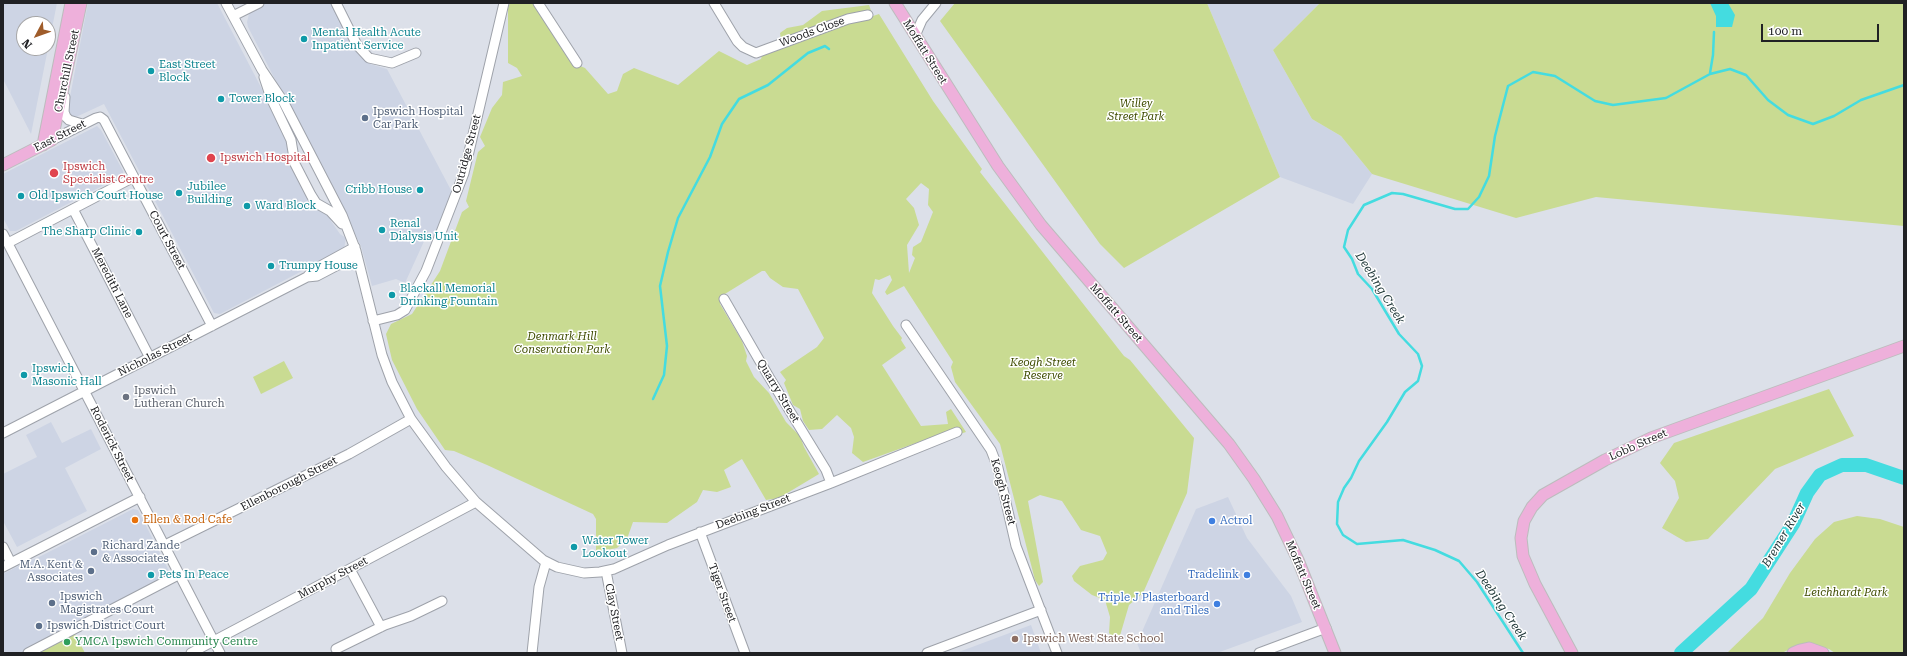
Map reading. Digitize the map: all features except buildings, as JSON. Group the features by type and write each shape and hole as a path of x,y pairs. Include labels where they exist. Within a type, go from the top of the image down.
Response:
{"main road":[{"name":"Churchill Street","path":"47,142 71,3"},
{"name":"Churchill Street","path":"47,142 64,90 81,3"},
{"name":"Moffatt Street","path":"895,3 998,166 1041,225 1229,444 1254,479 1280,522 1298,560 1336,653"},
{"name":"East Street","path":"3,165 47,142"},
{"name":"Lobb Street","path":"1572,653 1535,584 1522,554 1521,538 1524,521 1532,507 1543,495 1604,460 1651,438 1904,346"},
{"path":"1793,653 1809,648 1823,653"}],"street":[{"path":"226,3 264,73 270,98 292,142 295,164 316,202 330,211 347,230"},
{"path":"233,16 260,3"},
{"path":"336,3 357,45 369,58 392,63 416,53"},
{"name":"Outridge Street","path":"373,321 398,315 405,310 426,271 464,173 504,3"},
{"path":"538,3 577,63"},
{"name":"Woods Close","path":"714,3 737,41 743,48 756,53 848,19 868,15"},
{"path":"915,36 922,20 936,3"},
{"name":"Deebing Street","path":"264,73 281,98 306,145 327,186 356,251 382,355 392,382 411,419 446,467 476,502 533,553 546,562 565,569 584,573 606,571 700,532 831,483 957,432"},
{"path":"64,90 64,112 66,117 82,124"},
{"name":"East Street","path":"47,142 82,124 100,117 104,120 111,133"},
{"name":"Court Street","path":"111,133 212,326"},
{"path":"293,155 298,147 306,145"},
{"path":"8,243 134,177"},
{"path":"316,202 321,202 326,199 327,186"},
{"name":"Meredith Lane","path":"73,209 150,358"},
{"name":"Roderick Street","path":"3,234 220,653"},
{"name":"Nicholas Street","path":"3,433 307,277 312,270 356,251"},
{"name":"Quarry Street","path":"724,299 769,377 826,470 831,483"},
{"name":"Keogh Street","path":"906,325 991,450 998,468 1016,546 1057,653"},
{"name":"Ellenborough Street","path":"165,545 349,454 411,419"},
{"path":"3,567 140,497"},
{"name":"Murphy Street","path":"191,653 476,502"},
{"name":"Tiger Street","path":"700,532 745,653"},
{"path":"3,547 12,563"},
{"path":"532,653 539,587 546,562"},
{"path":"350,569 381,627"},
{"name":"Clay Street","path":"606,571 622,653"},
{"path":"28,653 180,574"},
{"path":"336,649 381,627 411,616 442,600"},
{"path":"927,653 1041,610"},
{"path":"1259,653 1326,628"}],"shaded area":[{"path":"3,3 57,3 54,16 16,16 16,56 46,56 31,134 3,79"},
{"name":"Ipswich Hospital","path":"88,3 217,3 289,141 290,157 330,215 331,221 340,234 346,238 344,249 220,314 214,313 104,104 76,117 72,117 69,114 68,107"},
{"name":"Ipswich Hospital","path":"266,3 332,3 359,55 370,64 387,69 452,192 433,240 426,237 405,283 396,279 372,286 361,246 248,27 247,22 249,14 252,10"},
{"path":"1207,3 1320,3 1273,50 1312,119 1341,136 1372,174 1353,204 1280,177"},
{"path":"97,126 101,130 123,171 123,175 16,231 10,231 3,218 3,174"},
{"path":"51,422 62,443 91,429 101,449 65,468 87,511 17,547 3,521 3,474 37,457 26,435"},
{"path":"1228,497 1247,538 1291,596 1302,622 1217,653 1141,653 1137,643 1196,509"},
{"path":"133,509 138,510 171,575 22,653 3,653 3,574"},
{"name":"Ipswich West State School","path":"1031,625 1041,653 956,653"}],"green space":[{"name":"Denmark Hill Conservation Park","path":"510,3 535,3 575,64 585,68 608,94 617,91 623,74 634,68 678,85 719,51 747,65 761,59 763,52 781,39 780,33 787,28 803,25 822,11 869,5 873,16 879,14 933,101 982,169 980,172 1124,356 1130,360 1194,438 1187,493 1143,593 1129,605 1119,639 1114,640 1109,633 1110,617 1105,600 1092,595 1074,581 1072,576 1080,566 1103,560 1107,553 1100,536 1081,530 1062,501 1040,495 1028,501 1043,582 1039,586 1035,580 1000,444 955,382 951,367 953,362 904,286 887,295 885,292 892,280 890,275 879,280 875,279 872,293 902,338 901,340 906,348 882,365 921,426 948,424 946,412 951,409 966,432 960,434 955,429 863,462 852,453 854,437 851,428 837,415 822,429 809,430 803,421 800,409 793,405 784,383 786,380 780,372 817,347 824,338 798,289 783,287 770,278 765,271 762,271 720,297 720,304 742,341 747,356 746,361 754,377 769,393 786,422 800,436 804,447 819,474 779,498 766,500 742,459 724,470 731,487 717,492 703,490 697,502 667,523 633,522 627,539 617,548 596,552 596,519 593,514 487,465 454,451 445,450 417,409 392,360 386,334 391,324 412,314 440,271 462,212 469,207 466,201 478,152 485,146 480,137 492,108 502,95 503,82 522,76 517,68 508,63 508,8","holes":["921,183 929,189 928,205 933,212 921,242 913,247 912,255 915,258 909,273 907,245 919,225 914,208 906,199"]},
{"name":"Willey Street Park","path":"955,3 1207,3 1280,177 1124,268 1100,244 940,21"},
{"path":"1320,3 1904,3 1904,226 1596,197 1516,218 1372,174 1341,136 1312,119 1273,50"},
{"path":"284,361 293,378 261,394 253,377"},
{"path":"1829,389 1854,436 1775,469 1708,539 1686,542 1662,528 1679,498 1675,481 1660,463 1674,443"},
{"name":"Leichhardt Park","path":"1857,516 1880,519 1904,527 1904,653 1835,653 1829,649 1800,644 1782,653 1727,653 1763,618 1790,573 1815,539 1834,522"},
{"name":"YMCA Ipswich Community Centre","path":"74,632 85,653 34,653"}],"water":[{"path":"1710,3 1728,3 1735,15 1732,27 1716,27 1716,16"}],"waterway":[{"path":"1710,73 1713,55 1714,32"},
{"path":"653,399 664,375 667,346 660,286 668,252 678,218 710,157 722,124 739,99 768,85 808,53 825,46 829,49"},
{"name":"Deebing Creek","path":"1523,653 1477,582 1459,561 1435,550 1403,540 1357,544 1343,535 1337,524 1338,502 1344,488 1351,478 1359,461 1387,422 1405,392 1418,381 1422,366 1418,354 1399,334 1372,289 1358,274 1352,259 1344,247 1348,230 1364,205 1392,193 1403,194 1455,209 1468,209 1479,197 1489,176 1495,136 1508,86 1533,72 1555,76 1595,101 1613,105 1666,98 1710,74 1730,69 1746,75 1768,100 1788,115 1813,124 1834,116 1861,100 1904,85"},
{"name":"Bremer River","path":"1681,653 1751,589 1793,524 1807,493 1820,475 1842,465 1866,465 1904,478"}],"place":[{"name":"Mental Health Acute Inpatient Service","path":"304,39"},
{"name":"East Street Block","path":"151,71"},
{"name":"Tower Block","path":"221,99"},
{"name":"Ipswich Hospital Car Park","path":"365,118"},
{"name":"Ipswich Hospital","path":"211,158"},
{"name":"Ipswich Specialist Centre","path":"54,173"},
{"name":"Cribb House","path":"420,190"},
{"name":"Jubilee Building","path":"179,193"},
{"name":"Old Ipswich Court House","path":"21,196"},
{"name":"Ward Block","path":"247,206"},
{"name":"Renal Dialysis Unit","path":"382,230"},
{"name":"The Sharp Clinic","path":"139,232"},
{"name":"Trumpy House","path":"271,266"},
{"name":"Blackall Memorial Drinking Fountain","path":"392,295"},
{"name":"Ipswich Masonic Hall","path":"24,375"},
{"name":"Ipswich Lutheran Church","path":"126,397"},
{"name":"Ellen & Rod Cafe","path":"135,520"},
{"name":"Actrol","path":"1212,521"},
{"name":"Water Tower Lookout","path":"574,547"},
{"name":"Richard Zande & Associates","path":"94,552"},
{"name":"M.A. Kent & Associates","path":"91,571"},
{"name":"Pets In Peace","path":"151,575"},
{"name":"Tradelink","path":"1247,575"},
{"name":"Ipswich Magistrates Court","path":"52,603"},
{"name":"Triple J Plasterboard and Tiles","path":"1217,604"},
{"name":"Ipswich District Court","path":"39,626"},
{"name":"Ipswich West State School","path":"1015,639"},
{"name":"YMCA Ipswich Community Centre","path":"67,642"}],"park label":[{"name":"Keogh Street Reserve","path":"1043,369"}]}
